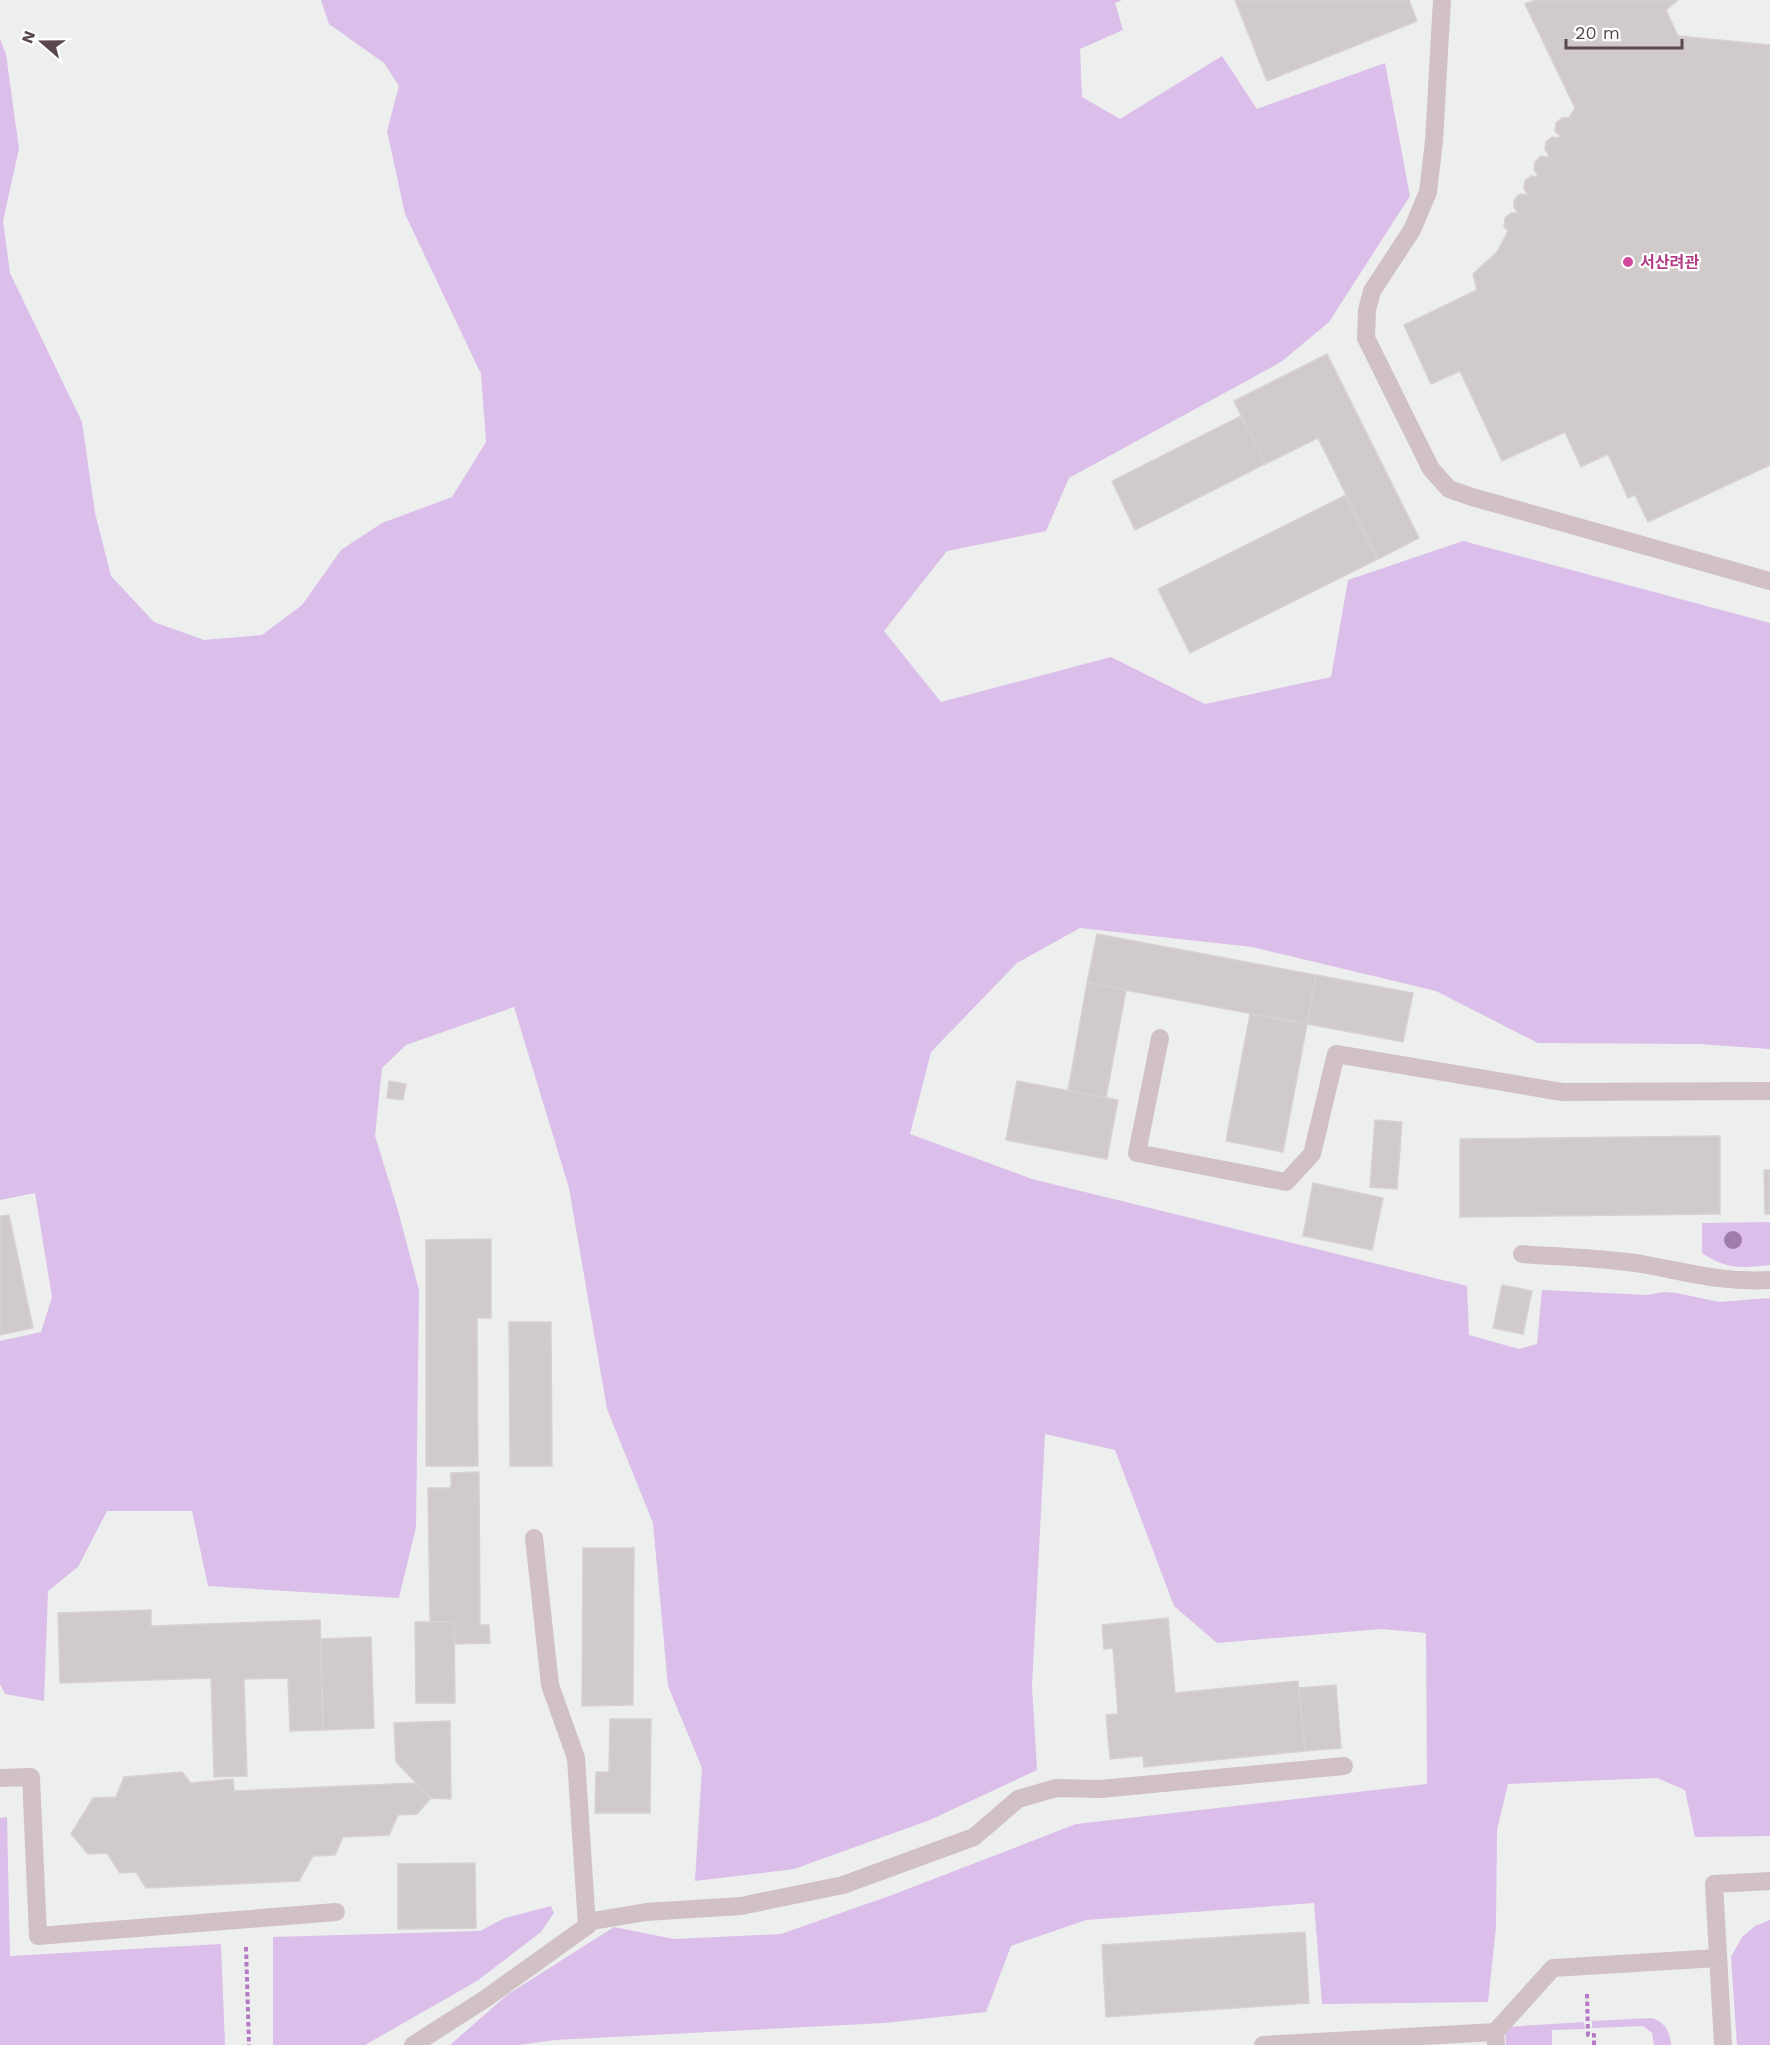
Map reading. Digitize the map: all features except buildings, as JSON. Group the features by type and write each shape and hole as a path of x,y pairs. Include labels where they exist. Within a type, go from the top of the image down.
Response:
{"lane":[{"path":"1442,0 1434,141 1428,192 1412,230 1372,291 1367,310 1366,338 1431,468 1449,489 1472,497 1770,581"},
{"path":"1160,1038 1137,1153 1286,1182 1312,1154 1336,1054 1562,1092 1770,1091"},
{"path":"1522,1254 1640,1264 1743,1282 1770,1280"},
{"path":"413,2045 485,1999 587,1926 576,1758 550,1685 534,1538"},
{"path":"587,1922 646,1912 741,1906 843,1885 974,1837 1018,1799 1056,1788 1100,1789 1344,1766"},
{"path":"0,1778 31,1777 38,1936 336,1912"},
{"path":"1723,2045 1714,1884 1770,1881"},
{"path":"1263,2045 1495,2038 1553,1968 1718,1958"}],"path":[{"path":"246,1965 249,2045"},
{"path":"1586,1965 1588,2035 1594,2035 1594,2045"}],"shaded area":[{"path":"321,0 1122,0 1115,3 1123,30 1080,49 1082,97 1120,119 1222,56 1257,109 1385,63 1410,196 1329,322 1281,362 1069,478 1046,531 947,551 884,631 941,702 1111,657 1205,704 1331,677 1348,580 1463,541 1770,623 1770,1049 1699,1044 1538,1043 1436,991 1252,947 1080,928 1017,963 931,1052 910,1134 1032,1179 1467,1286 1469,1335 1519,1349 1537,1344 1542,1290 1648,1295 1663,1292 1719,1302 1770,1298 1770,1836 1695,1837 1685,1790 1657,1778 1508,1784 1497,1830 1496,1927 1488,2002 1322,2004 1314,1903 1086,1920 1011,1946 986,2012 884,2023 555,2040 518,2045 450,2045 507,1995 614,1927 674,1939 781,1934 892,1895 1076,1824 1427,1784 1426,1633 1381,1629 1217,1643 1174,1606 1115,1450 1045,1434 1032,1686 1037,1770 930,1820 794,1869 695,1881 702,1768 668,1686 653,1523 607,1409 569,1188 514,1007 406,1045 382,1068 375,1136 419,1290 416,1527 399,1598 208,1586 192,1511 107,1511 78,1567 48,1591 44,1701 5,1694 0,1684 0,1341 41,1332 52,1297 35,1193 0,1200 0,39 6,54 19,149 3,221 10,273 82,422 95,513 111,576 154,622 204,640 262,635 302,605 341,550 382,523 452,497 486,442 481,374 405,214 387,131 399,86 384,63 329,24"},
{"path":"1770,1222 1770,1265 1751,1267 1727,1265 1702,1253 1702,1223"},
{"path":"7,1817 10,1956 221,1944 225,2045 0,2045 0,1818"},
{"path":"551,1906 554,1913 541,1932 477,1981 365,2045 273,2045 273,1937 480,1931 505,1918"},
{"path":"1770,1920 1770,2045 1737,2045 1731,1957 1742,1937 1755,1926"},
{"path":"1652,2018 1666,2028 1671,2045 1654,2045 1652,2033 1643,2026 1592,2028 1592,2021"},
{"path":"1584,2022 1585,2029 1552,2030 1552,2045 1506,2045 1505,2027"}],"place":[{"name":"서산려관","path":"1628,262"}]}
